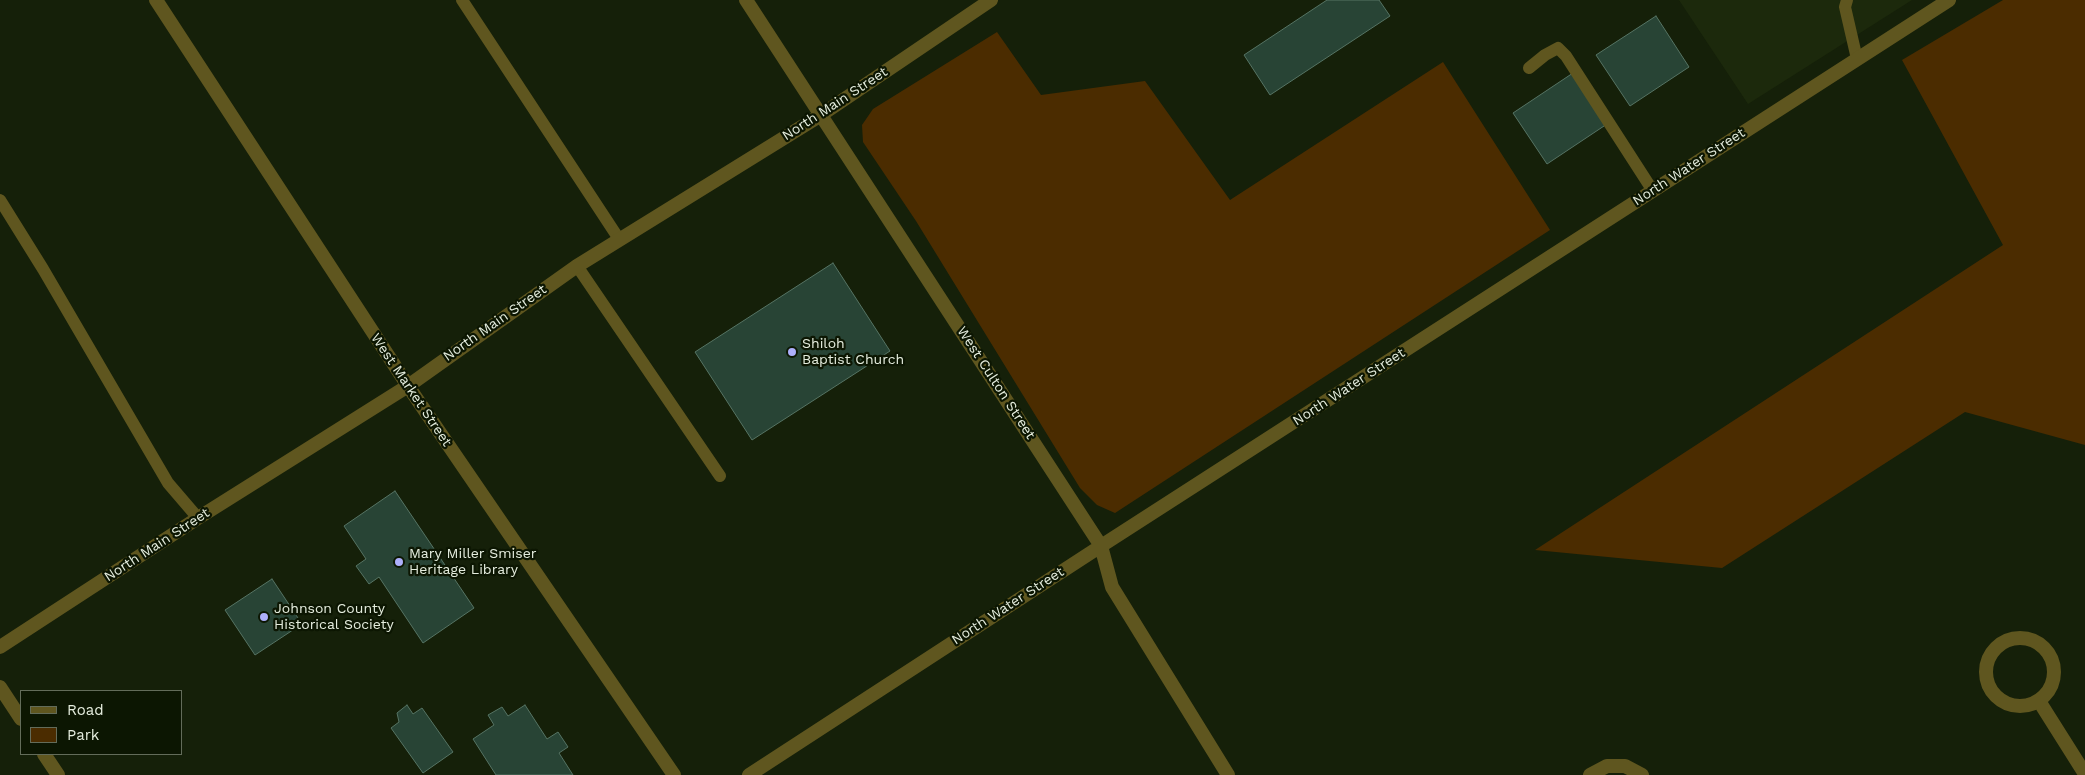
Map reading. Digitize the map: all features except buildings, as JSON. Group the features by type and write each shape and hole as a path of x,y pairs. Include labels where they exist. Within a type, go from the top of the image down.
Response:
{"street":[{"name":"West Market Street","path":"156,0 408,386 674,775"},
{"name":"West Culton Street","path":"746,0 1101,546 1112,587 1228,775"},
{"name":"North Main Street","path":"0,647 198,518 408,386 576,266 821,115 991,0"},
{"name":"North Water Street","path":"750,775 1101,546 1857,59 1941,2"},
{"path":"2014,638 2027,639 2040,644 2049,654 2054,666 2054,680 2048,692 2039,702 2026,706 2013,706 2000,700 1991,690 1986,678 1987,665 1992,652 2002,643 2014,638"},
{"path":"0,687 20,717"},
{"path":"2039,702 2085,774"},
{"path":"45,755 58,775"},
{"path":"1590,775 1607,766 1625,766 1642,775"}],"lane":[{"path":"462,0 619,239"},
{"path":"1847,0 1845,7 1857,59"},
{"path":"1529,68 1545,55 1558,48 1653,191"},
{"path":"0,200 43,269 168,483 198,518"},
{"path":"576,266 720,476"}],"shaded area":[{"path":"1679,0 1912,0 1748,104"}],"green space":[{"path":"2003,0 2085,0 2085,445 1965,412 1722,568 1535,550 2003,245 1902,60"},
{"path":"997,32 1041,95 1145,81 1230,200 1443,62 1550,230 1115,513 1097,505 1080,488 916,221 863,142 862,125 873,109"}],"place":[{"name":"Shiloh Baptist Church","path":"792,352"},
{"name":"Mary Miller Smiser Heritage Library","path":"399,562"},
{"name":"Johnson County Historical Society","path":"264,617"}]}
